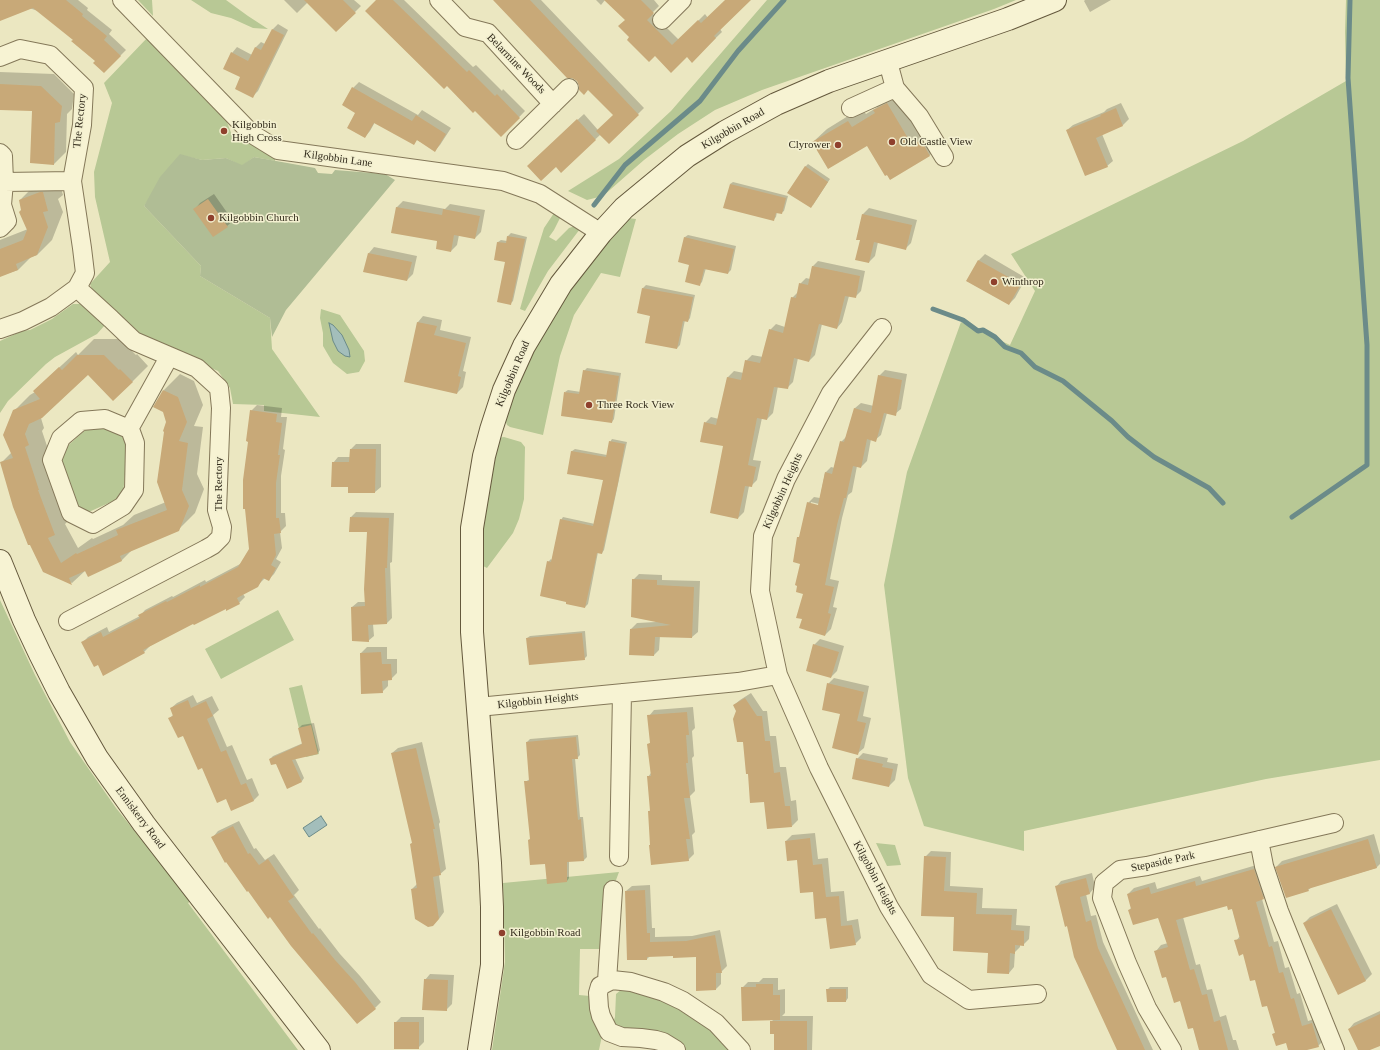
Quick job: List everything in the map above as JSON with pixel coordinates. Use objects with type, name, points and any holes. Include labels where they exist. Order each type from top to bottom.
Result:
[{"type":"street","name":"Kilgobbin Lane","points":[[122,0],[252,134],[278,150],[502,181],[540,194],[601,233]]},
{"type":"street","name":"Belarmine Woods","points":[[439,0],[465,27],[488,33],[553,104]]},
{"type":"street","points":[[662,20],[682,0]]},
{"type":"street","name":"Kilgobbin Road","points":[[479,1050],[492,965],[492,936],[490,863],[472,632],[472,528],[484,456],[504,390],[524,346],[561,284],[601,233],[624,208],[687,156],[725,132],[776,104],[829,81],[888,62],[1008,19],[1055,0]]},
{"type":"street","name":"The Rectory","points":[[0,57],[20,49],[50,55],[84,88],[82,125],[72,181],[85,274],[77,288],[134,341],[197,368],[219,388],[221,408],[217,510],[222,527],[221,536],[213,545],[206,549],[68,621]]},
{"type":"street","points":[[888,62],[895,88],[919,116],[944,157]]},
{"type":"street","name":"Belarmine Woods","points":[[516,140],[569,88]]},
{"type":"street","points":[[851,108],[895,88]]},
{"type":"street","points":[[0,153],[3,156],[4,182],[2,205],[7,221],[0,228]]},
{"type":"street","points":[[4,182],[72,181]]},
{"type":"street","points":[[0,329],[23,321],[51,307],[77,288]]},
{"type":"street","name":"Kilgobbin Heights","points":[[882,328],[831,393],[786,479],[763,536],[760,591],[778,675],[822,774],[885,900],[931,975],[970,1000],[1037,994]]},
{"type":"street","points":[[129,429],[169,357]]},
{"type":"street","points":[[105,419],[129,429],[135,443],[134,490],[122,506],[93,524],[71,513],[52,460],[61,438],[81,421],[105,419]]},
{"type":"street","name":"Enniskerry Road","points":[[0,561],[24,620],[40,654],[59,692],[97,758],[144,824],[319,1050]]},
{"type":"street","name":"Kilgobbin Heights","points":[[478,707],[738,682],[778,675]]},
{"type":"street","points":[[619,857],[622,693]]},
{"type":"street","name":"Stepaside Park","points":[[1172,1050],[1147,1008],[1127,963],[1102,898],[1104,883],[1120,870],[1147,866],[1334,823]]},
{"type":"street","points":[[1259,840],[1264,866],[1279,911],[1335,1050]]},
{"type":"street","points":[[607,982],[613,890]]},
{"type":"street","points":[[676,1050],[667,1044],[656,1040],[622,1037],[609,1032],[601,1016],[598,993],[600,986],[615,980],[631,982],[664,992],[683,1000],[716,1023],[741,1050]]},
{"type":"green space","points":[[138,0],[152,0],[153,16]]},
{"type":"green space","points":[[191,0],[226,0],[268,29],[253,28],[231,18],[211,13]]},
{"type":"green space","points":[[767,0],[1016,0],[762,90],[715,110],[678,134],[644,160],[603,196],[587,200],[568,191],[619,159],[671,111]]},
{"type":"green space","points":[[1346,0],[1380,0],[1380,760],[1266,779],[1024,831],[1024,851],[924,826],[908,778],[884,585],[907,472],[961,322],[1010,345],[1035,291],[1011,254],[1243,141],[1346,81]]},
{"type":"green space","points":[[148,37],[224,114],[233,138],[247,141],[275,156],[275,161],[254,157],[242,166],[226,158],[202,160],[180,155],[144,206],[201,266],[200,276],[270,318],[272,349],[320,417],[264,411],[264,405],[233,404],[230,388],[218,371],[167,350],[121,323],[94,295],[90,284],[110,262],[95,197],[94,172],[112,103],[104,83]]},
{"type":"green space","points":[[180,154],[202,160],[226,158],[242,165],[254,157],[315,168],[318,173],[332,174],[335,170],[385,174],[395,180],[286,310],[272,337],[270,318],[200,276],[201,266],[144,206],[160,177]]},
{"type":"green space","points":[[558,207],[563,212],[549,237],[556,241],[569,228],[575,226],[580,229],[548,271],[525,311],[520,309],[544,228]]},
{"type":"green space","points":[[628,218],[636,219],[620,277],[601,273],[574,315],[560,356],[543,435],[510,427],[507,425],[505,419],[509,400],[540,333],[587,262]]},
{"type":"green space","points":[[73,304],[80,304],[105,325],[97,334],[55,357],[46,364],[8,401],[0,413],[0,341],[22,331],[30,330],[52,319]]},
{"type":"green space","points":[[321,309],[340,315],[364,351],[365,361],[359,372],[347,374],[333,363],[323,346],[323,333],[320,318]]},
{"type":"green space","points":[[92,424],[124,435],[127,443],[127,454],[123,494],[120,498],[91,511],[82,512],[77,506],[60,458],[62,451]]},
{"type":"green space","points":[[504,437],[521,442],[525,447],[524,499],[519,519],[513,533],[487,568],[483,566],[482,540],[484,515],[498,438]]},
{"type":"green space","points":[[0,600],[35,675],[70,742],[116,808],[191,901],[188,903],[298,1050],[0,1050]]},
{"type":"green space","points":[[278,610],[294,640],[221,679],[205,649]]},
{"type":"green space","points":[[302,685],[319,754],[306,757],[289,688]]},
{"type":"green space","points":[[876,843],[895,845],[901,865],[887,866]]},
{"type":"green space","points":[[619,872],[609,899],[600,949],[580,949],[579,995],[590,996],[603,1031],[599,1050],[492,1050],[505,962],[503,883]]},
{"type":"green space","points":[[622,989],[648,993],[695,1015],[733,1050],[686,1050],[675,1042],[619,1029],[613,1023],[615,1017],[616,994]]},
{"type":"water","points":[[329,323],[333,325],[342,335],[349,350],[350,357],[345,356],[338,351],[333,341]]},
{"type":"water","points":[[321,816],[327,825],[309,837],[303,828]]},
{"type":"building","points":[[0,0],[66,0],[83,14],[82,16],[107,36],[104,40],[121,56],[104,73],[93,63],[95,61],[71,41],[73,40],[33,8],[0,21]]},
{"type":"building","points":[[304,0],[343,0],[356,13],[336,32]]},
{"type":"building","points":[[376,0],[393,0],[467,72],[469,70],[495,96],[497,94],[520,118],[501,137],[475,111],[473,113],[447,86],[444,89],[365,11]]},
{"type":"building","points":[[493,0],[530,0],[639,115],[609,144],[596,131],[613,115],[588,90],[584,95],[579,90],[577,81],[572,78],[567,78]]},
{"type":"building","points":[[604,0],[641,0],[654,13],[647,20],[672,45],[698,20],[701,23],[725,0],[751,0],[714,36],[716,38],[692,63],[687,57],[671,73],[655,56],[649,62],[627,40],[629,37],[618,26],[625,20]]},
{"type":"building","points":[[272,29],[284,35],[253,98],[235,89],[240,77],[223,69],[231,52],[248,61],[255,47],[261,50]]},
{"type":"building","points":[[0,84],[41,86],[62,106],[60,122],[55,123],[54,165],[30,163],[32,111],[0,110]]},
{"type":"building","points":[[352,87],[412,121],[416,115],[446,134],[435,152],[417,140],[414,145],[374,123],[365,138],[347,128],[355,113],[342,105]]},
{"type":"building","points":[[887,103],[912,145],[921,140],[930,156],[890,180],[887,175],[885,176],[867,146],[828,169],[812,142],[848,121],[852,127],[875,113],[873,110]]},
{"type":"building","points":[[1116,108],[1123,126],[1096,138],[1108,167],[1085,176],[1066,130],[1101,116],[1100,115]]},
{"type":"building","points":[[577,119],[596,140],[561,173],[556,167],[541,181],[527,166]]},
{"type":"building","points":[[805,166],[828,182],[811,208],[787,193]]},
{"type":"building","points":[[730,184],[786,198],[782,214],[776,213],[774,221],[723,208]]},
{"type":"building","points":[[43,192],[48,211],[43,212],[48,227],[37,255],[16,264],[18,270],[0,277],[0,249],[23,240],[27,230],[19,212],[21,210],[19,200]]},
{"type":"building","name":"Kilgobbin Church","points":[[208,199],[228,227],[213,237],[193,209]]},
{"type":"building","points":[[396,207],[442,215],[443,209],[480,216],[475,239],[454,235],[451,252],[436,249],[437,241],[391,233]]},
{"type":"building","points":[[862,214],[912,225],[906,250],[874,242],[869,263],[855,260],[860,240],[856,240]]},
{"type":"building","points":[[507,236],[525,239],[511,305],[497,302],[505,262],[494,260],[497,242],[506,243]]},
{"type":"building","points":[[684,237],[734,249],[728,274],[704,269],[700,286],[685,282],[689,265],[678,262]]},
{"type":"building","points":[[368,253],[412,262],[407,281],[363,272]]},
{"type":"building","name":"Winthrop","points":[[978,260],[1021,284],[1009,305],[966,281]]},
{"type":"building","points":[[812,266],[860,276],[856,298],[845,296],[837,329],[819,324],[809,362],[794,358],[788,389],[774,387],[767,420],[757,418],[748,465],[756,467],[752,487],[745,486],[738,519],[710,513],[723,446],[700,442],[704,422],[716,425],[727,377],[741,380],[745,360],[760,363],[769,329],[783,333],[791,297],[796,298],[799,283],[808,285]]},
{"type":"building","points":[[642,288],[693,297],[688,322],[683,321],[677,349],[645,343],[650,316],[637,313]]},
{"type":"building","points":[[417,322],[437,326],[434,335],[466,343],[458,376],[461,377],[457,394],[404,382]]},
{"type":"building","points":[[77,355],[104,355],[133,382],[113,401],[88,375],[42,418],[29,424],[25,434],[29,445],[25,447],[38,490],[55,535],[48,538],[61,563],[76,553],[77,554],[118,535],[116,530],[167,510],[157,482],[163,431],[166,422],[163,412],[153,407],[163,390],[178,397],[187,422],[179,441],[188,443],[182,490],[189,506],[179,531],[120,556],[122,561],[88,577],[85,571],[69,578],[72,585],[43,572],[30,545],[28,545],[13,507],[0,462],[13,458],[3,435],[13,410],[40,399],[33,391],[59,367],[62,370]]},
{"type":"building","name":"Three Rock View","points":[[583,370],[619,376],[612,423],[561,416],[564,392],[579,394]]},
{"type":"building","points":[[878,375],[902,380],[896,416],[884,413],[876,442],[867,439],[861,468],[853,466],[846,498],[844,498],[837,525],[825,585],[834,587],[828,613],[831,614],[825,636],[799,628],[802,619],[796,618],[803,594],[796,592],[797,586],[795,585],[800,564],[793,562],[797,537],[799,537],[807,502],[818,505],[825,472],[832,474],[840,441],[844,442],[854,408],[871,413]]},
{"type":"building","points":[[250,410],[277,414],[276,422],[282,423],[276,483],[276,518],[279,518],[281,533],[274,534],[276,555],[271,565],[276,568],[269,581],[263,578],[258,587],[237,598],[240,604],[226,611],[226,609],[194,625],[193,624],[143,650],[145,653],[103,676],[98,665],[94,667],[81,642],[101,632],[103,637],[140,618],[138,615],[200,585],[200,587],[238,567],[249,549],[245,509],[243,509],[243,480]]},
{"type":"building","points":[[609,441],[625,444],[602,554],[597,553],[585,608],[540,596],[547,561],[551,562],[560,519],[593,526],[603,480],[567,474],[571,451],[606,457]]},
{"type":"building","points":[[350,449],[376,449],[375,493],[348,493],[348,487],[331,487],[332,462],[349,462]]},
{"type":"building","points":[[350,517],[389,518],[387,568],[385,568],[387,624],[368,625],[369,642],[352,641],[351,607],[365,606],[364,589],[367,532],[349,532]]},
{"type":"building","points":[[632,579],[657,580],[657,585],[694,587],[692,638],[655,637],[654,656],[629,655],[630,629],[671,625],[631,617]]},
{"type":"building","points":[[582,633],[585,660],[529,665],[526,638]]},
{"type":"building","points":[[813,644],[839,652],[831,678],[806,671]]},
{"type":"building","points":[[381,652],[382,664],[391,664],[392,680],[382,681],[383,693],[361,694],[360,653]]},
{"type":"building","points":[[827,683],[864,692],[857,721],[866,723],[858,755],[832,748],[840,714],[822,710]]},
{"type":"building","points":[[745,698],[757,716],[762,716],[765,741],[770,741],[774,773],[780,772],[785,806],[790,806],[792,827],[767,829],[764,802],[750,803],[748,774],[746,774],[743,742],[737,742],[733,719],[736,711],[733,705]]},
{"type":"building","points":[[188,700],[191,708],[206,701],[213,716],[207,719],[221,752],[226,750],[241,785],[246,783],[254,801],[231,811],[226,799],[217,803],[202,768],[198,770],[183,736],[178,738],[168,718],[173,716],[170,708]]},
{"type":"building","points":[[687,712],[689,735],[686,735],[688,763],[686,763],[690,798],[684,798],[690,839],[686,839],[689,861],[651,865],[648,811],[650,811],[647,776],[651,776],[647,744],[650,743],[647,715]]},
{"type":"building","points":[[311,725],[318,754],[292,760],[302,782],[287,789],[276,764],[271,765],[269,759],[302,744],[298,728]]},
{"type":"building","points":[[576,737],[578,759],[572,759],[578,820],[581,819],[584,861],[567,862],[567,882],[547,884],[545,864],[530,865],[528,840],[530,839],[524,781],[529,781],[526,742]]},
{"type":"building","points":[[416,748],[435,829],[433,829],[441,875],[433,877],[439,919],[433,926],[428,927],[415,919],[411,889],[417,888],[410,844],[412,843],[391,753]]},
{"type":"building","points":[[856,758],[883,764],[882,767],[893,769],[889,787],[852,779]]},
{"type":"building","points":[[233,826],[248,854],[250,853],[259,865],[268,859],[294,897],[288,901],[312,934],[313,933],[355,982],[376,1009],[357,1024],[291,946],[270,917],[268,919],[226,862],[225,863],[211,837]]},
{"type":"building","points":[[810,838],[813,865],[822,864],[826,897],[839,896],[841,926],[852,925],[856,945],[830,949],[826,918],[815,919],[813,892],[800,893],[797,860],[787,861],[785,841]]},
{"type":"building","points":[[1368,839],[1377,868],[1308,889],[1309,891],[1286,898],[1275,867]]},
{"type":"building","points":[[924,856],[946,857],[944,891],[977,893],[976,914],[1012,915],[1011,930],[1024,931],[1024,946],[1015,945],[1015,954],[1010,953],[1009,974],[987,973],[988,953],[953,951],[954,917],[921,916]]},
{"type":"building","points":[[1254,869],[1264,899],[1256,902],[1269,947],[1272,946],[1279,973],[1283,972],[1291,999],[1294,998],[1302,1026],[1312,1023],[1319,1047],[1307,1050],[1288,1050],[1286,1043],[1276,1046],[1272,1034],[1275,1033],[1267,1006],[1262,1007],[1255,980],[1250,981],[1243,954],[1239,956],[1234,940],[1240,939],[1232,909],[1228,910],[1227,906],[1176,920],[1190,970],[1194,969],[1202,995],[1207,994],[1214,1022],[1220,1020],[1228,1050],[1199,1050],[1193,1028],[1188,1029],[1180,1001],[1174,1003],[1166,977],[1162,978],[1154,951],[1168,947],[1158,918],[1133,925],[1128,910],[1131,909],[1127,894],[1149,887],[1151,894],[1195,881],[1196,886]]},
{"type":"building","points":[[1086,878],[1090,894],[1080,897],[1086,922],[1091,920],[1098,948],[1145,1050],[1117,1050],[1074,957],[1067,926],[1065,927],[1055,886]]},
{"type":"building","points":[[645,890],[647,933],[650,933],[650,942],[686,941],[715,935],[722,973],[716,973],[716,990],[696,991],[696,957],[647,957],[647,960],[627,960],[625,891]]},
{"type":"building","points":[[1331,909],[1366,981],[1338,995],[1303,923]]},
{"type":"building","points":[[424,979],[448,980],[447,1011],[422,1010]]},
{"type":"building","points":[[756,984],[773,984],[773,995],[780,995],[780,1020],[742,1021],[741,987],[756,987]]},
{"type":"building","points":[[826,989],[846,989],[846,1002],[827,1002]]},
{"type":"building","points":[[1380,1014],[1380,1046],[1370,1050],[1358,1050],[1348,1029]]},
{"type":"building","points":[[770,1021],[807,1021],[807,1050],[774,1050],[774,1034],[770,1034]]},
{"type":"building","points":[[394,1022],[419,1022],[419,1049],[394,1049]]},
{"type":"waterway","points":[[594,205],[625,165],[700,101],[738,51],[784,0]]},
{"type":"waterway","points":[[1292,517],[1367,465],[1367,345],[1348,78],[1350,0]]},
{"type":"waterway","points":[[933,309],[963,320],[978,331],[983,330],[995,337],[1005,347],[1021,353],[1035,367],[1063,381],[1112,421],[1128,437],[1154,457],[1209,488],[1223,503]]},
{"type":"place","name":"Kilgobbin High Cross","points":[[224,131]]},
{"type":"place","name":"Old Castle View","points":[[892,142]]},
{"type":"place","name":"Clyrower","points":[[838,145]]},
{"type":"place","name":"Kilgobbin Church","points":[[211,218]]},
{"type":"place","name":"Winthrop","points":[[994,282]]},
{"type":"place","name":"Three Rock View","points":[[589,405]]},
{"type":"place","name":"Kilgobbin Road","points":[[502,933]]}]
